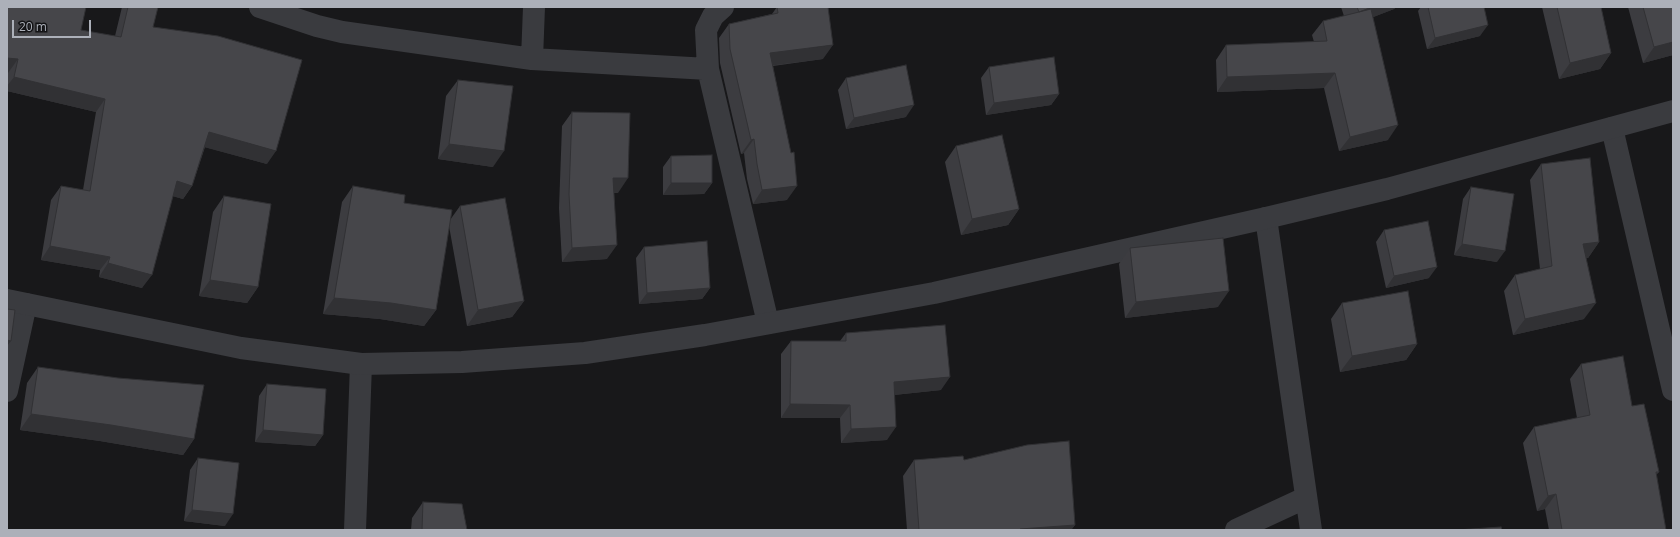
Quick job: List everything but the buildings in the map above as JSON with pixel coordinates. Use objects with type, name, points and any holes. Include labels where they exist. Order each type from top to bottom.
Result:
[{"type":"street","points":[[260,7],[317,26],[342,32],[532,59],[708,69]]},
{"type":"street","points":[[532,59],[534,7]]},
{"type":"street","points":[[723,7],[713,16],[706,30],[708,69],[768,323]]},
{"type":"street","points":[[7,391],[16,302],[241,348],[361,364],[462,362],[585,353],[705,335],[934,293],[1387,189],[1673,111]]},
{"type":"street","points":[[1612,128],[1673,390]]},
{"type":"street","points":[[1266,218],[1310,530]]},
{"type":"street","points":[[355,530],[361,364]]},
{"type":"street","points":[[1236,530],[1305,498]]}]
